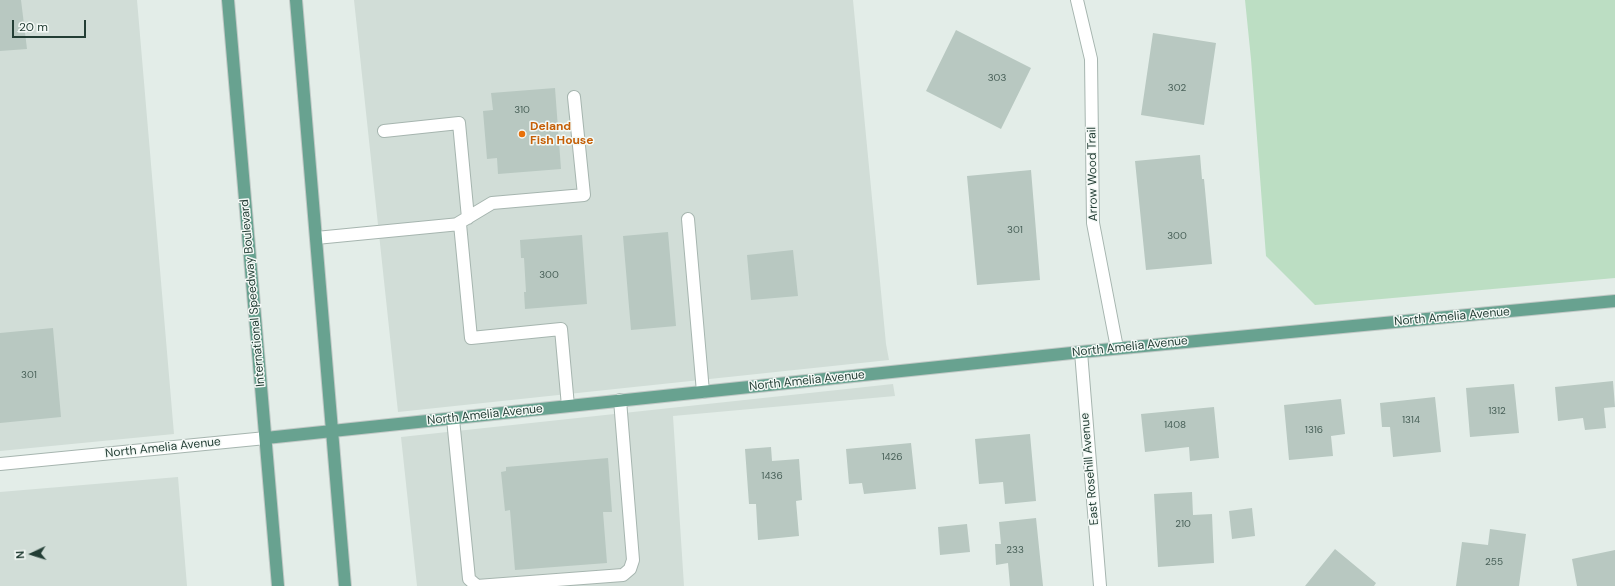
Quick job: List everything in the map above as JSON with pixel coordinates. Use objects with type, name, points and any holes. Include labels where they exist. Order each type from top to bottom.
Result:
[{"type":"main road","name":"International Speedway Boulevard","points":[[228,0],[278,586]]},
{"type":"main road","points":[[296,0],[346,586]]},
{"type":"main road","name":"North Amelia Avenue","points":[[266,438],[1118,348],[1615,301]]},
{"type":"street","name":"Arrow Wood Trail","points":[[1076,0],[1091,59],[1094,223],[1118,348]]},
{"type":"street","points":[[316,238],[457,224],[492,203],[584,195],[574,97]]},
{"type":"street","points":[[384,131],[459,123],[468,218]]},
{"type":"street","points":[[688,219],[703,392]]},
{"type":"street","points":[[457,224],[460,224],[471,338],[561,329],[568,406]]},
{"type":"street","name":"East Rosehill Avenue","points":[[1081,352],[1100,586]]},
{"type":"street","points":[[453,419],[474,584],[623,575],[630,569],[633,560],[620,400]]},
{"type":"street","name":"North Amelia Avenue","points":[[0,464],[266,438]]},
{"type":"shaded area","points":[[0,0],[137,0],[174,434],[0,451]]},
{"type":"shaded area","points":[[354,0],[853,0],[886,344],[889,360],[398,412]]},
{"type":"shaded area","points":[[893,384],[895,396],[673,416],[684,586],[417,586],[401,437]]},
{"type":"shaded area","points":[[178,477],[187,586],[0,586],[0,492]]},
{"type":"green space","points":[[1245,0],[1615,0],[1615,278],[1315,305],[1266,256]]},
{"type":"building","points":[[0,0],[21,0],[27,49],[0,51]]},
{"type":"building","points":[[956,30],[1031,68],[1001,129],[926,91]]},
{"type":"building","points":[[1153,33],[1216,43],[1204,125],[1141,115]]},
{"type":"building","name":"Deland Fish House","points":[[555,88],[561,169],[498,174],[497,158],[487,159],[483,111],[493,110],[491,93]]},
{"type":"building","points":[[1200,155],[1202,179],[1204,179],[1212,264],[1146,270],[1135,161]]},
{"type":"building","points":[[1031,170],[1040,280],[977,285],[967,176]]},
{"type":"building","points":[[668,232],[676,326],[631,330],[623,236]]},
{"type":"building","points":[[582,235],[587,304],[525,309],[524,292],[526,292],[524,258],[521,258],[520,240]]},
{"type":"building","points":[[793,250],[798,296],[751,300],[747,255]]},
{"type":"building","points":[[53,328],[61,417],[0,423],[0,333]]},
{"type":"building","points":[[1613,381],[1615,407],[1604,408],[1606,428],[1585,430],[1583,418],[1558,421],[1555,387]]},
{"type":"building","points":[[1514,384],[1519,433],[1470,437],[1466,388]]},
{"type":"building","points":[[1435,397],[1441,452],[1393,457],[1390,427],[1382,427],[1380,403]]},
{"type":"building","points":[[1341,399],[1345,434],[1331,436],[1333,456],[1289,460],[1284,405]]},
{"type":"building","points":[[1214,407],[1219,458],[1190,461],[1189,447],[1145,452],[1141,414]]},
{"type":"building","points":[[1030,434],[1036,501],[1005,504],[1003,482],[979,484],[975,439]]},
{"type":"building","points":[[911,443],[916,489],[864,494],[862,483],[849,484],[846,449]]},
{"type":"building","points":[[771,447],[772,461],[799,459],[802,500],[796,501],[799,536],[758,540],[756,504],[749,504],[745,449]]},
{"type":"building","points":[[608,458],[612,512],[603,512],[607,563],[515,570],[510,510],[505,511],[501,472],[506,471],[506,467]]},
{"type":"building","points":[[1192,492],[1193,515],[1212,514],[1214,563],[1158,567],[1154,494]]},
{"type":"building","points":[[1252,508],[1255,536],[1232,539],[1229,511]]},
{"type":"building","points":[[1036,518],[1043,586],[1010,586],[1008,563],[996,565],[995,544],[1001,544],[999,522]]},
{"type":"building","points":[[967,524],[970,552],[940,555],[938,527]]},
{"type":"building","points":[[1490,529],[1526,534],[1519,586],[1456,586],[1462,542],[1488,545]]},
{"type":"building","points":[[1335,549],[1376,583],[1374,586],[1305,586]]},
{"type":"building","points":[[1615,550],[1615,586],[1577,586],[1572,559]]},
{"type":"place","name":"Deland Fish House","points":[[522,134]]}]
